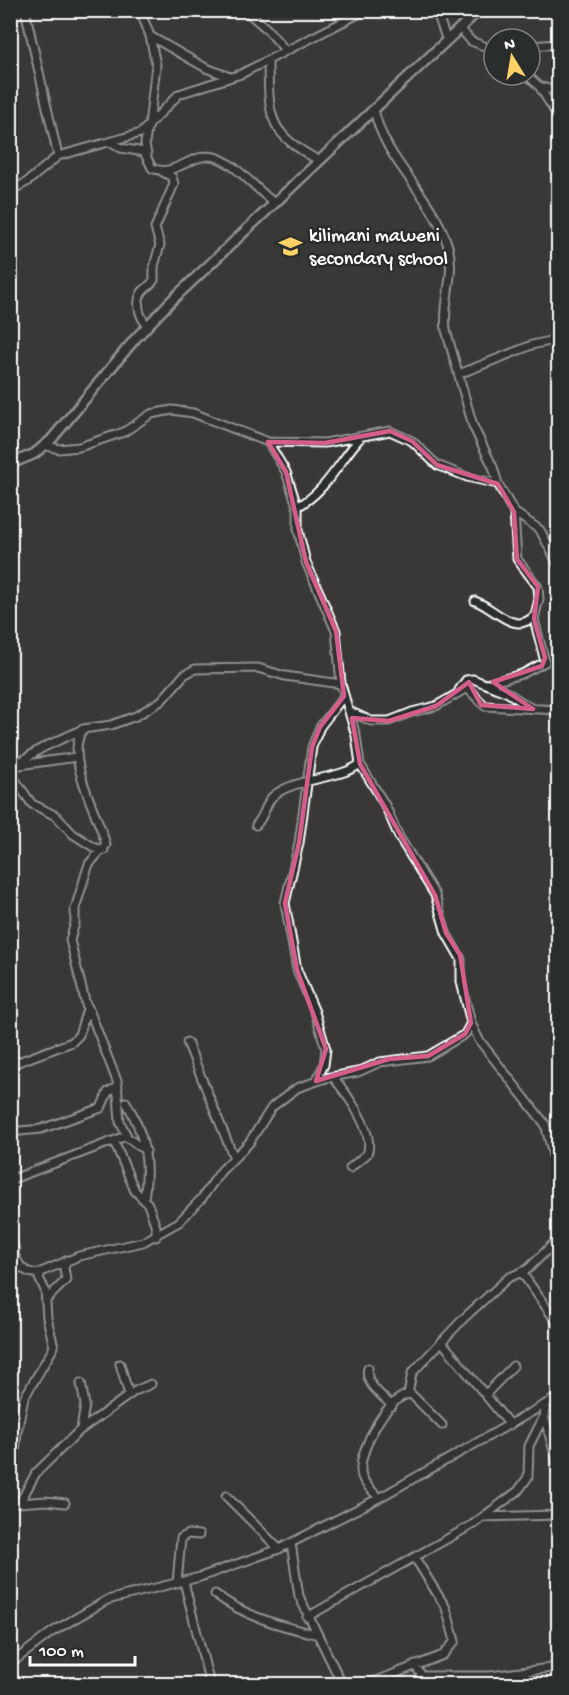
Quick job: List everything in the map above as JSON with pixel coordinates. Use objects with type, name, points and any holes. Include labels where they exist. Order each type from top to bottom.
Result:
[{"type":"street","points":[[25,10],[58,156]]},
{"type":"street","points":[[140,10],[150,36],[156,65],[145,144],[152,168],[172,177],[174,184],[155,228],[160,245],[154,266],[154,280],[140,299],[141,316],[147,325]]},
{"type":"street","points":[[245,10],[267,29],[286,51]]},
{"type":"street","points":[[10,191],[27,183],[58,156],[113,143],[148,128],[163,108],[179,94],[268,62],[366,10]]},
{"type":"street","points":[[436,10],[447,41]]},
{"type":"street","points":[[10,464],[34,454],[60,432],[147,325],[273,202],[479,10]]},
{"type":"street","points":[[460,28],[471,41],[482,44]]},
{"type":"street","points":[[150,36],[206,68],[231,77]]},
{"type":"street","points":[[542,45],[558,44]]},
{"type":"street","points":[[268,62],[270,109],[276,127],[286,140],[318,160]]},
{"type":"street","points":[[540,87],[558,117]]},
{"type":"street","points":[[542,87],[558,92]]},
{"type":"street","points":[[374,109],[379,129],[389,149],[435,215],[447,242],[452,273],[445,319],[459,374],[473,426],[493,467],[498,484],[514,513],[517,559],[538,587],[539,599],[534,616],[535,629],[545,662],[522,674],[486,684]]},
{"type":"street","points":[[113,143],[121,148],[139,150],[148,158]]},
{"type":"street","points":[[158,170],[177,168],[195,158],[216,158],[273,202]]},
{"type":"street","points":[[459,374],[532,345],[558,339]]},
{"type":"street","points":[[44,445],[59,448],[79,447],[124,432],[151,414],[172,410],[193,413],[268,442],[325,443],[382,430],[400,434],[412,441],[437,465],[456,473],[498,484]]},
{"type":"street","points":[[297,507],[330,479],[344,457],[363,435]]},
{"type":"street","points":[[268,442],[286,472],[297,507],[298,530],[306,562],[336,631],[341,684],[360,764],[385,805],[399,837],[435,895],[446,933],[461,959],[461,979],[471,1023],[479,1040],[545,1124],[558,1175]]},
{"type":"street","points":[[514,513],[540,530],[558,564]]},
{"type":"street","points":[[475,601],[499,617],[517,622],[526,622],[534,616]]},
{"type":"street","points":[[12,768],[42,748],[83,729],[111,725],[136,716],[161,701],[184,675],[195,669],[258,668],[285,676],[341,684]]},
{"type":"street","points":[[457,693],[463,682],[469,678],[508,693],[533,710]]},
{"type":"street","points":[[349,711],[371,721],[389,721],[436,706],[467,688],[485,706],[558,710]]},
{"type":"street","points":[[316,1081],[324,1065],[326,1049],[315,1012],[297,970],[285,903],[299,843],[314,739],[331,710],[344,696]]},
{"type":"street","points":[[83,729],[79,736],[76,756],[105,840],[104,850],[89,864],[70,937],[77,963],[78,979],[118,1086],[121,1106],[119,1117],[126,1136],[146,1151]]},
{"type":"street","points":[[12,768],[76,756]]},
{"type":"street","points":[[256,825],[263,818],[271,798],[306,782],[354,769],[360,764]]},
{"type":"street","points":[[12,768],[32,804],[56,816],[73,834],[95,848],[104,850]]},
{"type":"street","points":[[10,1065],[76,1039],[86,1016],[87,1005]]},
{"type":"street","points":[[10,1246],[19,1267],[25,1272],[40,1274],[67,1260],[156,1237],[190,1212],[204,1196],[217,1175],[249,1143],[276,1103],[297,1088],[316,1081],[358,1072],[389,1059],[428,1056],[465,1034],[471,1023]]},
{"type":"street","points":[[187,1042],[234,1158]]},
{"type":"street","points":[[333,1077],[346,1094],[369,1136],[368,1154],[350,1168]]},
{"type":"street","points":[[10,1132],[41,1129],[100,1108],[108,1092],[118,1086]]},
{"type":"street","points":[[126,1102],[146,1151],[148,1174],[144,1199]]},
{"type":"street","points":[[10,1180],[126,1136]]},
{"type":"street","points":[[114,1140],[135,1191],[151,1210],[156,1237]]},
{"type":"street","points":[[10,1232],[19,1267]]},
{"type":"street","points":[[379,1498],[366,1484],[360,1471],[373,1429],[392,1406],[408,1394],[412,1373],[489,1293],[508,1278],[522,1274],[558,1239]]},
{"type":"street","points":[[47,1299],[66,1280],[64,1268],[67,1260]]},
{"type":"street","points":[[14,1505],[13,1443],[24,1398],[54,1347],[47,1318],[47,1299],[40,1274]]},
{"type":"street","points":[[522,1274],[558,1324]]},
{"type":"street","points":[[442,1342],[510,1425]]},
{"type":"street","points":[[120,1364],[129,1395]]},
{"type":"street","points":[[486,1394],[513,1366]]},
{"type":"street","points":[[368,1368],[369,1382],[392,1406]]},
{"type":"street","points":[[81,1383],[85,1405],[81,1429]]},
{"type":"street","points":[[14,1505],[36,1473],[81,1429],[129,1395],[152,1384]]},
{"type":"street","points":[[408,1394],[416,1398],[442,1425]]},
{"type":"street","points":[[10,1664],[52,1632],[107,1600],[242,1564],[279,1549],[379,1498],[558,1397]]},
{"type":"street","points":[[307,1617],[483,1517],[526,1483],[529,1446],[544,1416],[546,1404]]},
{"type":"street","points":[[544,1416],[558,1465]]},
{"type":"street","points":[[226,1496],[279,1549]]},
{"type":"street","points":[[14,1505],[46,1501],[65,1503]]},
{"type":"street","points":[[483,1517],[558,1515]]},
{"type":"street","points":[[199,1535],[188,1534],[181,1539],[180,1582],[210,1684]]},
{"type":"street","points":[[291,1543],[297,1587],[307,1617],[342,1684]]},
{"type":"street","points":[[368,1684],[443,1655],[456,1641],[446,1608],[415,1557]]},
{"type":"street","points":[[215,1594],[267,1622],[315,1634]]},
{"type":"street","points":[[415,1665],[427,1684]]},
{"type":"street","points":[[424,1676],[517,1673],[558,1667]]},
{"type":"street","points":[[517,1673],[521,1684]]},
{"type":"highlighted area","points":[[390,431],[412,441],[437,465],[498,484],[514,512],[517,559],[538,587],[534,619],[545,658],[542,666],[493,682],[533,709],[481,705],[469,682],[436,706],[389,721],[352,718],[360,764],[435,895],[446,933],[460,955],[471,1023],[465,1034],[428,1056],[389,1059],[316,1081],[326,1049],[297,970],[285,903],[299,843],[312,747],[320,727],[344,696],[336,631],[306,562],[286,472],[268,442],[325,443]]},
{"type":"place","name":"kilimani maweni secondary school","points":[[291,246]]}]
